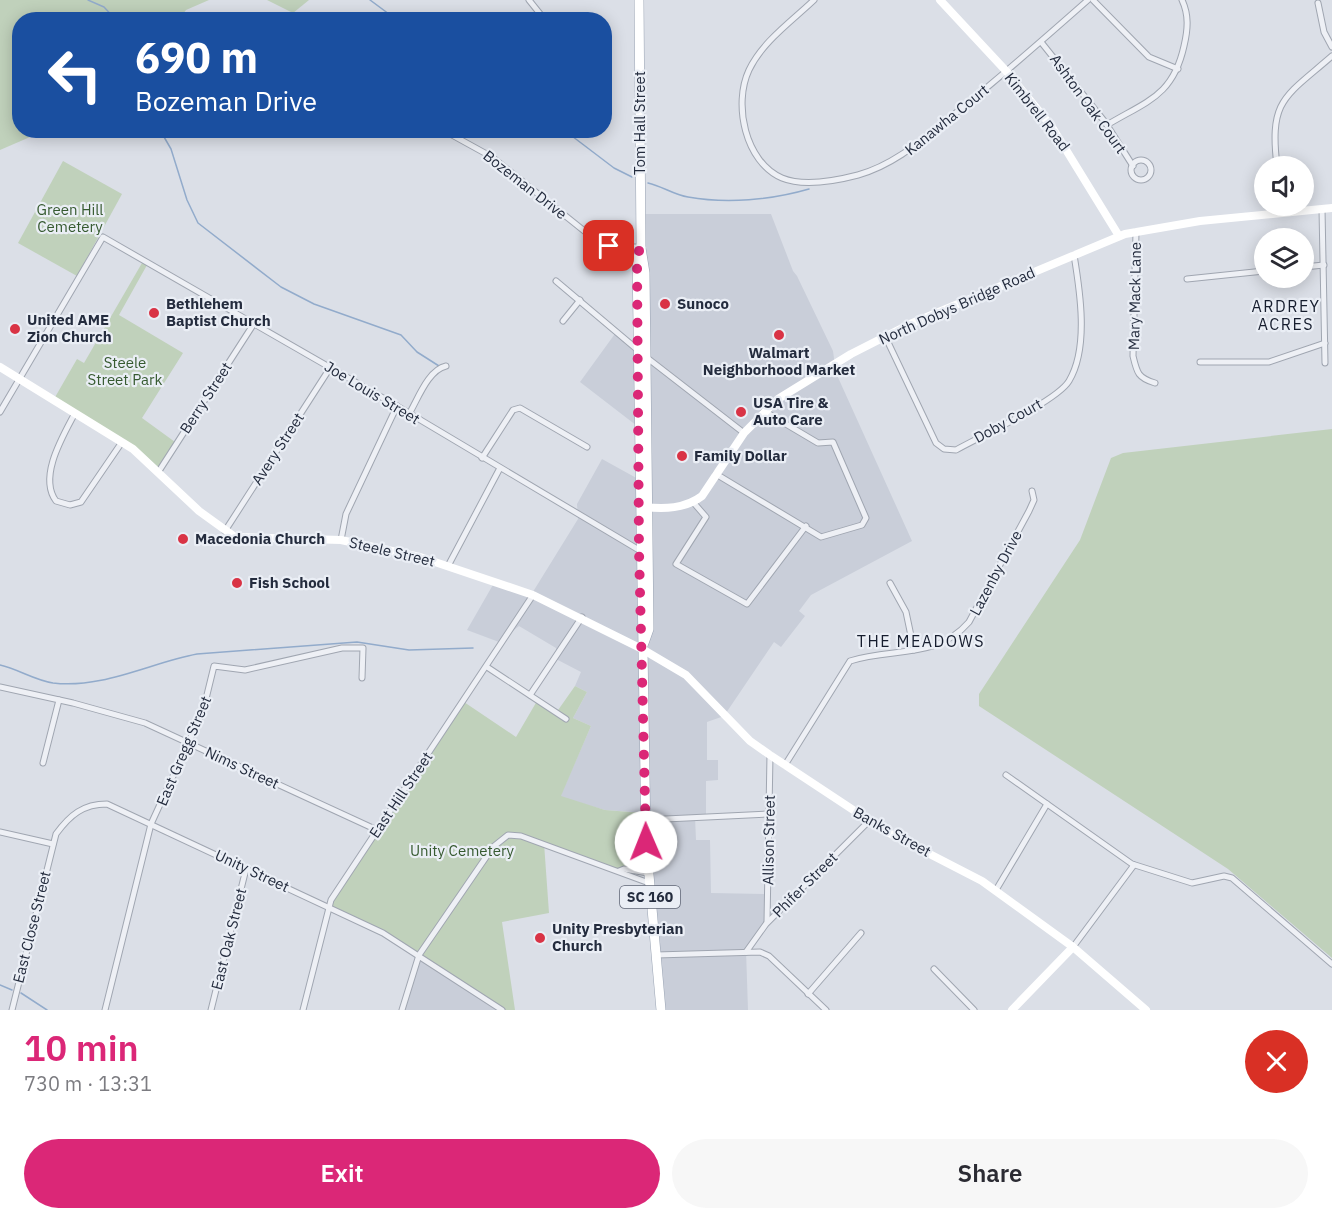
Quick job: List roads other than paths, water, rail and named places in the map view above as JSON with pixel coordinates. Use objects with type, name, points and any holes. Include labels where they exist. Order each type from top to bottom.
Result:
[{"type":"main road","name":"Tom Hall Street","points":[[639,0],[640,246],[637,261],[649,629],[642,649]]},
{"type":"main road","name":"Tom Hall Street","points":[[644,507],[639,550],[645,820],[661,1010]]},
{"type":"street","name":"Kanawha Court","points":[[814,0],[768,44],[749,70],[743,94],[744,124],[749,144],[764,164],[781,177],[804,183],[828,181],[859,174],[902,156],[1007,72],[1088,0]]},
{"type":"street","name":"Kimbrell Road","points":[[940,0],[1007,72],[1068,150],[1119,236]]},
{"type":"street","points":[[1093,0],[1149,57],[1178,69]]},
{"type":"street","points":[[1107,125],[1164,91],[1178,69],[1188,23],[1182,0]]},
{"type":"street","points":[[1318,3],[1324,32],[1332,47]]},
{"type":"street","name":"Ashton Oak Court","points":[[1041,42],[1107,125],[1133,166]]},
{"type":"street","points":[[1277,156],[1275,124],[1283,99],[1332,56]]},
{"type":"street","name":"Bozeman Drive","points":[[458,138],[492,157],[598,242],[621,247],[640,246]]},
{"type":"street","name":"North Dobys Bridge Road","points":[[1314,209],[1332,208]]},
{"type":"street","points":[[1322,209],[1325,363]]},
{"type":"street","name":"North Dobys Bridge Road","points":[[693,502],[702,496],[744,432],[764,411],[812,377],[885,336],[1119,236],[1254,214]]},
{"type":"street","name":"Mary Mack Lane","points":[[1136,232],[1133,356],[1137,374],[1141,379],[1155,383]]},
{"type":"street","name":"Joe Louis Street","points":[[20,381],[104,237],[397,406],[639,550]]},
{"type":"street","name":"Doby Court","points":[[885,336],[936,443],[944,449],[956,450],[1053,396],[1068,382],[1076,361],[1081,314],[1074,255]]},
{"type":"street","points":[[1314,266],[1324,266]]},
{"type":"street","points":[[1187,279],[1254,272]]},
{"type":"street","points":[[556,281],[641,353],[744,432]]},
{"type":"street","points":[[563,321],[579,300]]},
{"type":"street","name":"Berry Street","points":[[159,471],[253,325]]},
{"type":"street","points":[[1200,362],[1269,362],[1325,343]]},
{"type":"street","points":[[409,414],[430,377],[439,367],[446,366]]},
{"type":"street","name":"Steele Street","points":[[0,367],[122,442],[159,471],[199,511],[235,537],[341,540],[448,566],[533,595],[582,617],[642,649]]},
{"type":"street","name":"Avery Street","points":[[225,531],[330,368]]},
{"type":"street","points":[[0,412],[20,381]]},
{"type":"street","points":[[341,540],[346,514],[397,406]]},
{"type":"street","points":[[482,458],[513,410],[520,408],[587,447]]},
{"type":"street","points":[[716,474],[821,537],[862,525],[866,518],[833,442],[818,443],[764,411]]},
{"type":"street","points":[[75,413],[60,442],[50,474],[51,494],[56,501],[70,505],[81,502],[122,442]]},
{"type":"street","points":[[448,566],[500,468]]},
{"type":"street","name":"Lazenby Drive","points":[[785,765],[850,661],[863,657],[934,647],[950,640],[969,622],[1029,511],[1034,500],[1032,491]]},
{"type":"street","points":[[644,507],[683,506],[693,502],[706,517],[676,564],[747,604],[806,526]]},
{"type":"street","points":[[890,583],[906,612],[914,650]]},
{"type":"street","name":"East Hill Street","points":[[303,1010],[329,906],[533,595]]},
{"type":"street","points":[[530,695],[582,617]]},
{"type":"street","name":"East Gregg Street","points":[[105,1010],[151,824],[203,711],[214,666],[244,670],[342,648],[363,648],[362,678]]},
{"type":"street","name":"Banks Street","points":[[642,649],[686,675],[750,741],[869,821],[996,890],[1073,947],[1146,1010]]},
{"type":"street","points":[[487,667],[566,719]]},
{"type":"street","name":"Nims Street","points":[[0,687],[145,723],[377,830]]},
{"type":"street","points":[[44,763],[59,700]]},
{"type":"street","name":"Allison Street","points":[[766,924],[770,755]]},
{"type":"street","points":[[1006,775],[1134,865],[1192,883],[1224,876],[1232,878],[1332,964]]},
{"type":"street","name":"Unity Street","points":[[53,844],[56,834],[68,818],[95,804],[107,804],[329,906],[419,955],[502,1010]]},
{"type":"street","points":[[996,890],[1047,804]]},
{"type":"street","points":[[645,820],[769,814]]},
{"type":"street","name":"Phifer Street","points":[[746,952],[766,924],[869,821]]},
{"type":"street","points":[[0,832],[53,844]]},
{"type":"street","points":[[402,1010],[419,955],[493,847],[508,835],[529,838],[619,871],[649,878]]},
{"type":"street","name":"East Close Street","points":[[12,1010],[53,844]]},
{"type":"street","points":[[1012,1010],[1073,947],[1134,865]]},
{"type":"street","name":"East Oak Street","points":[[211,1010],[246,869]]},
{"type":"street","points":[[619,871],[624,869],[649,878]]},
{"type":"street","points":[[808,994],[861,933]]},
{"type":"street","points":[[656,956],[760,952],[769,957],[826,1010]]},
{"type":"street","points":[[934,969],[974,1010]]},
{"type":"waterway","points":[[88,0],[104,7],[109,12]]},
{"type":"waterway","points":[[370,0],[386,12]]},
{"type":"waterway","points":[[165,138],[171,149],[187,200],[198,223],[281,287],[314,304],[401,335],[417,352],[439,366]]},
{"type":"waterway","points":[[575,138],[614,168],[632,177]]},
{"type":"waterway","points":[[648,183],[683,196],[718,200],[764,198],[809,189]]},
{"type":"waterway","points":[[0,665],[46,682],[71,684],[108,679],[197,654],[357,642],[409,650],[473,648]]},
{"type":"waterway","points":[[0,985],[12,990]]},
{"type":"waterway","points":[[21,993],[47,1010]]},
{"type":"place","name":"Sunoco","points":[[665,304]]},
{"type":"place","name":"Bethlehem Baptist Church","points":[[154,313]]},
{"type":"place","name":"United AME Zion Church","points":[[15,329]]},
{"type":"place","name":"Walmart Neighborhood Market","points":[[779,335]]},
{"type":"place","name":"USA Tire & Auto Care","points":[[741,412]]},
{"type":"place","name":"Family Dollar","points":[[682,456]]},
{"type":"place","name":"Macedonia Church","points":[[183,539]]},
{"type":"place","name":"Fish School","points":[[237,583]]},
{"type":"place","name":"Unity Presbyterian Church","points":[[540,938]]},
{"type":"district","name":"ARDREY ACRES","points":[[1286,315]]},
{"type":"district","name":"THE MEADOWS","points":[[921,641]]},
{"type":"park label","name":"Green Hill Cemetery","points":[[70,218]]},
{"type":"park label","name":"Steele Street Park","points":[[125,372]]},
{"type":"park label","name":"Unity Cemetery","points":[[462,851]]}]
